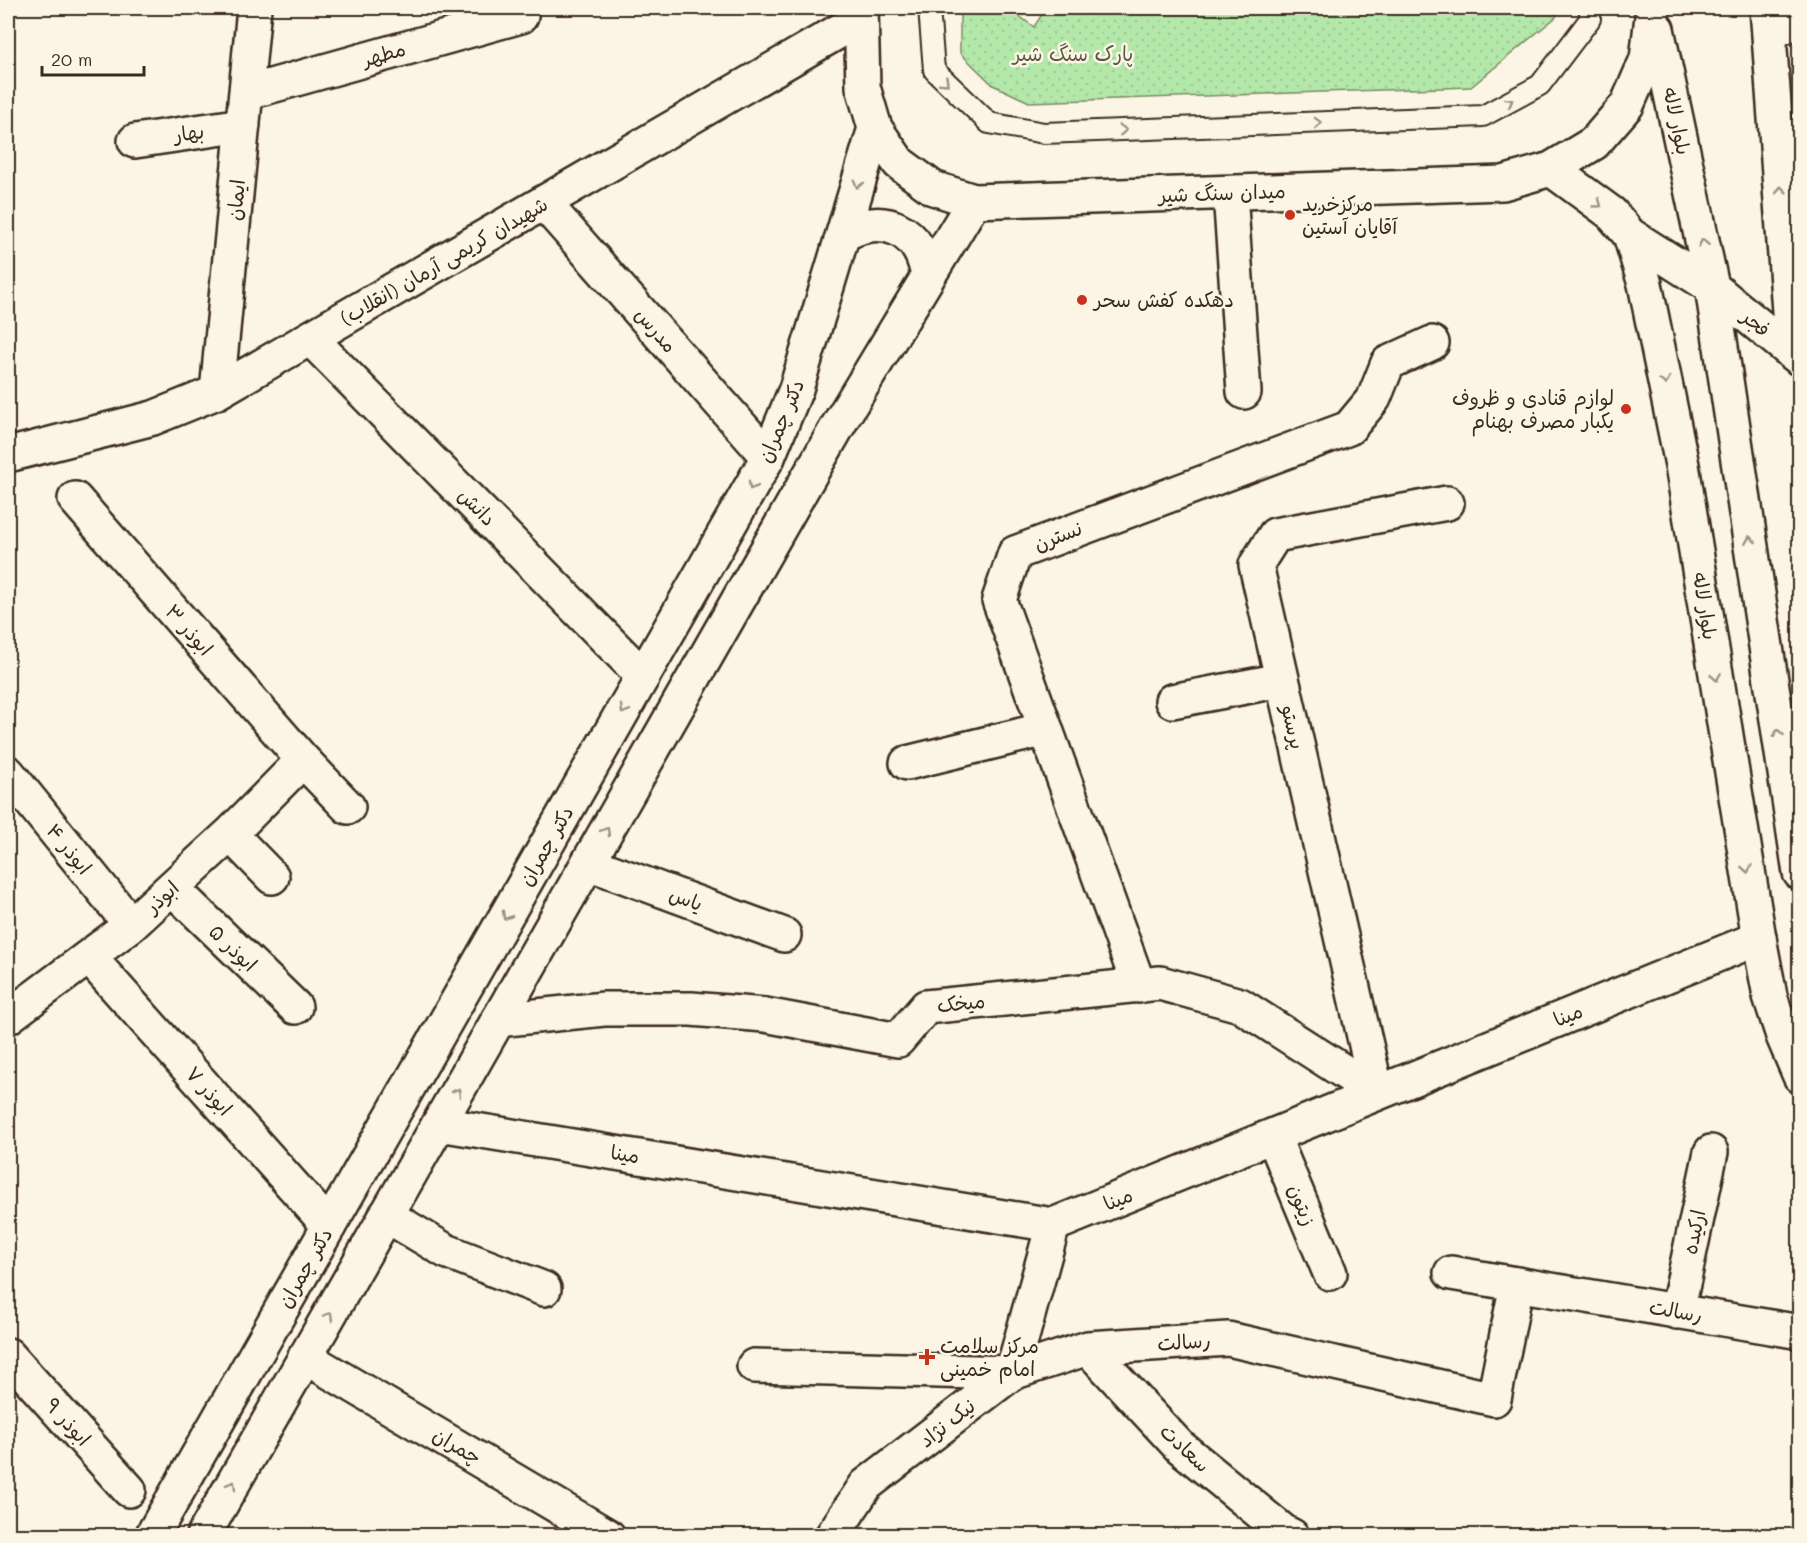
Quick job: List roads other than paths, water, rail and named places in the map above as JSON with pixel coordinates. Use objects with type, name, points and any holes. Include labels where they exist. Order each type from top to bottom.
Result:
[{"type":"street","name":"ایمان","points":[[217,392],[254,8]]},
{"type":"street","name":"میدان سنگ شیر","points":[[860,13],[863,87],[875,128],[899,163],[933,188],[974,201],[1503,183],[1551,169],[1594,143],[1627,105],[1647,59],[1653,8]]},
{"type":"street","name":"بلوار لاله","points":[[1653,8],[1712,287],[1800,873]]},
{"type":"street","name":"شهیدان کریمی آرمان (انقلاب)","points":[[8,455],[153,418],[217,392],[544,203],[860,13]]},
{"type":"street","name":"مطهر","points":[[246,93],[521,16]]},
{"type":"street","points":[[1796,356],[1768,20],[1800,20]]},
{"type":"street","name":"بهار","points":[[135,141],[243,125]]},
{"type":"street","name":"دکتر چمران","points":[[152,1536],[768,457],[796,389],[875,128]]},
{"type":"street","name":"بلوار لاله","points":[[1551,169],[1611,213],[1630,235],[1645,284],[1682,465],[1770,996],[1783,1036],[1800,1076]]},
{"type":"street","points":[[1230,193],[1244,392]]},
{"type":"street","points":[[203,1536],[843,417],[974,201]]},
{"type":"street","name":"مدرس","points":[[544,203],[768,457]]},
{"type":"street","points":[[843,235],[871,224],[886,225],[900,230],[911,238],[920,250],[926,262],[928,277]]},
{"type":"street","name":"فجر","points":[[1630,235],[1712,287],[1796,356]]},
{"type":"street","name":"دانش","points":[[310,338],[643,676]]},
{"type":"street","name":"نسترن","points":[[1139,986],[999,600],[1015,553],[1349,428],[1374,398],[1389,363],[1432,343]]},
{"type":"street","name":"ابوذر ۳","points":[[75,499],[303,760],[348,807]]},
{"type":"street","name":"پرستو","points":[[1377,1093],[1256,565],[1275,535],[1447,503]]},
{"type":"street","points":[[1172,701],[1282,680]]},
{"type":"street","points":[[908,763],[1046,729]]},
{"type":"street","name":"ابوذر","points":[[8,1017],[131,925],[230,834],[303,760]]},
{"type":"street","name":"ابوذر ۴","points":[[8,773],[131,925]]},
{"type":"street","points":[[230,834],[272,877]]},
{"type":"street","name":"یاس","points":[[588,863],[784,935]]},
{"type":"street","name":"ابوذر ۵","points":[[172,888],[295,1007]]},
{"type":"street","name":"مینا","points":[[439,1124],[1053,1226],[1759,938]]},
{"type":"street","name":"ابوذر ۷","points":[[89,957],[329,1226]]},
{"type":"street","name":"میخک","points":[[498,1020],[604,1009],[691,1009],[765,1015],[898,1040],[926,1007],[1160,983],[1240,1005],[1377,1093]]},
{"type":"street","name":"زیتون","points":[[1273,1136],[1330,1273]]},
{"type":"street","name":"ارکیده","points":[[1677,1312],[1711,1152]]},
{"type":"street","points":[[386,1215],[446,1251],[544,1289]]},
{"type":"street","points":[[1012,1373],[1053,1226]]},
{"type":"street","name":"رسالت","points":[[1451,1273],[1800,1332]]},
{"type":"street","name":"رسالت","points":[[754,1366],[1012,1373],[1088,1348],[1228,1339],[1494,1399],[1517,1284]]},
{"type":"street","name":"سعادت","points":[[1088,1348],[1179,1446],[1287,1534]]},
{"type":"street","name":"ابوذر ۹","points":[[8,1355],[129,1490]]},
{"type":"street","name":"چمران","points":[[305,1358],[608,1536]]},
{"type":"street","name":"نیک نژاد","points":[[832,1536],[866,1485],[1012,1373]]},
{"type":"lane","points":[[929,8],[934,70],[989,123],[1044,133],[1483,116],[1540,85],[1590,19],[1590,8]]},
{"type":"place","name":"مرکزخرید آقایان آستین","points":[[1290,215]]},
{"type":"place","name":"دهکده کفش سحر","points":[[1082,300]]},
{"type":"place","name":"لوازم قنادی و ظروف یکبار مصرف بهنام","points":[[1626,409]]},
{"type":"place","name":"مرکز سلامت امام خمینی","points":[[927,1357]]},
{"type":"park label","name":"پارک سنگ شیر","points":[[1073,54]]}]
